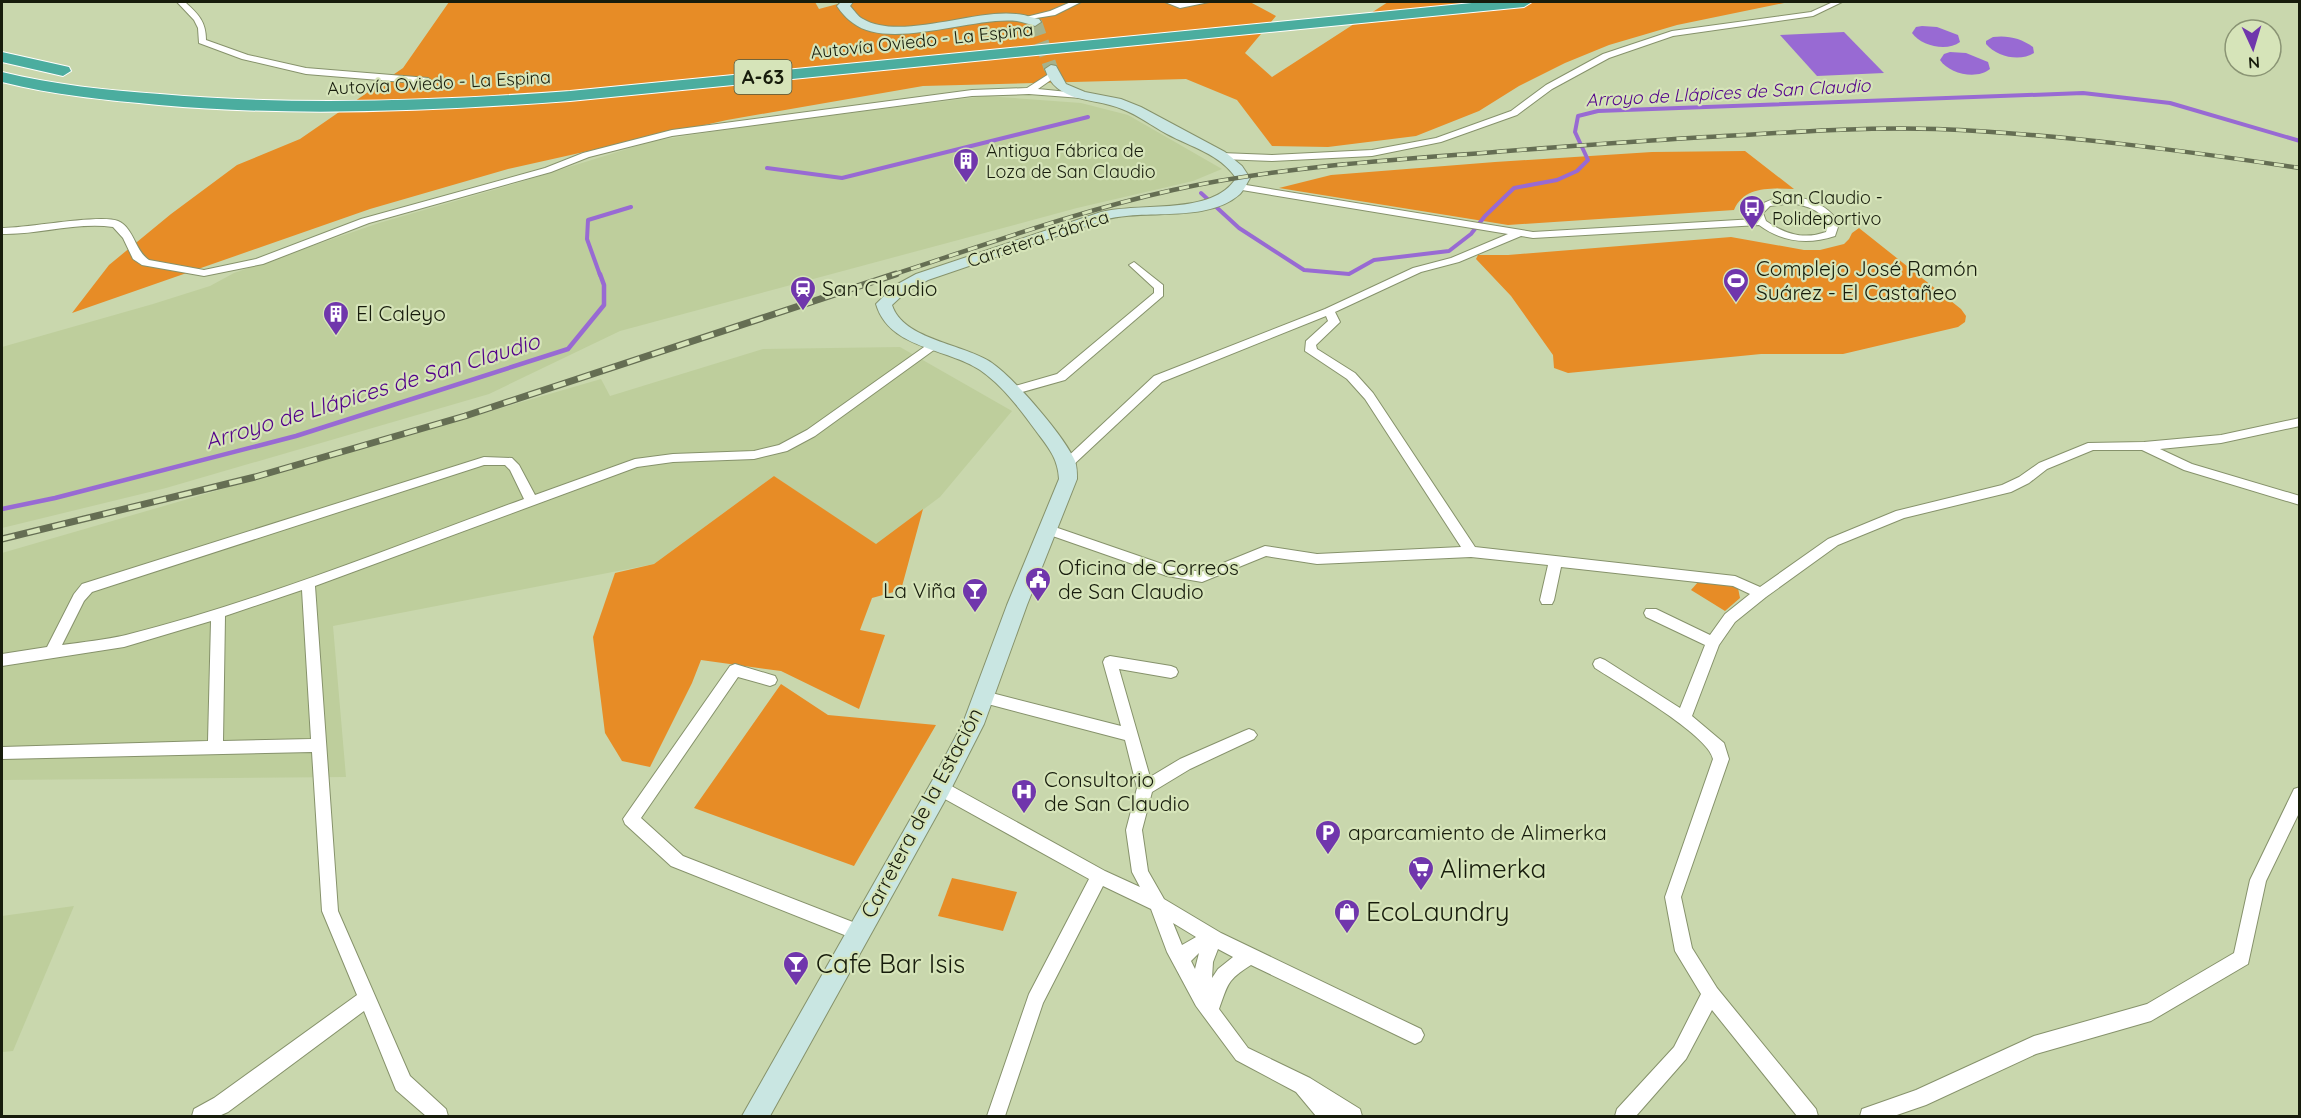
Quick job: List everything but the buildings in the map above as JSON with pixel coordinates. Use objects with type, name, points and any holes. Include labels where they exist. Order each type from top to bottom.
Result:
[{"type":"highway","name":"Autovía Oviedo - La Espina","points":[[124,80],[200,88],[295,92],[470,89],[568,82],[1390,2]]},
{"type":"highway","name":"Autovía Oviedo - La Espina","points":[[2,77],[92,93],[182,102],[284,108],[391,108],[452,105],[570,96],[1524,2]]},
{"type":"highway","points":[[2,57],[36,66],[80,73]]},
{"type":"street","points":[[181,2],[198,19],[202,28],[202,41],[245,57],[306,71],[428,81]]},
{"type":"street","points":[[847,2],[843,6],[847,14],[855,21],[870,24],[905,24],[961,11],[988,8],[1010,10],[1032,20],[1077,2]]},
{"type":"street","points":[[1169,2],[1180,6],[1205,2]]},
{"type":"street","points":[[1221,156],[1272,158],[1372,153],[1438,140],[1514,113],[1549,87],[1606,56],[1672,34],[1813,14],[1838,2]]},
{"type":"street","points":[[1029,91],[1051,72],[1066,89],[1078,96]]},
{"type":"street","points":[[2,231],[24,231],[100,222],[116,224],[128,237],[137,257],[146,263],[204,273],[259,262],[365,221],[548,170],[586,155],[672,133],[972,93],[1029,91],[1078,96],[1126,105],[1221,156],[1239,171],[1243,178],[1240,187],[1533,235],[1761,222],[1777,233],[1799,239],[1823,237],[1831,234],[1834,229],[1834,223],[1828,214],[1813,205],[1795,201],[1773,201],[1765,204],[1758,212],[1761,222]]},
{"type":"street","name":"Carretera Fábrica","points":[[934,344],[894,324],[885,315],[884,304],[900,289],[922,278],[1119,212],[1159,210],[1207,203],[1228,197],[1240,187]]},
{"type":"street","points":[[2,660],[123,641],[218,613],[308,583],[635,463],[673,458],[754,455],[783,448],[811,433],[934,344],[986,365],[1012,391],[1063,455],[1067,464],[1158,379],[1329,311],[1417,270],[1455,260],[1520,233]]},
{"type":"street","points":[[1012,391],[1061,377],[1159,294],[1159,286],[1134,265]]},
{"type":"street","points":[[1329,311],[1334,322],[1310,344],[1311,351],[1351,376],[1370,396],[1471,552]]},
{"type":"street","points":[[1684,718],[1713,643],[1730,618],[1833,542],[1901,514],[2006,489],[2024,480],[2043,465],[2092,446],[2144,446],[2221,439],[2300,422]]},
{"type":"street","points":[[2144,446],[2188,467],[2300,501]]},
{"type":"street","points":[[51,653],[79,598],[87,588],[484,461],[508,461],[515,468],[531,501]]},
{"type":"street","name":"Carretera de la Estación","points":[[755,1116],[940,788],[973,724],[1017,605],[1068,479],[1067,464]]},
{"type":"street","points":[[1049,530],[1167,571],[1202,578],[1265,551],[1317,559],[1471,552],[1735,581],[1761,593]]},
{"type":"street","points":[[1547,600],[1555,562]]},
{"type":"street","points":[[308,583],[330,911],[403,1083],[439,1116]]},
{"type":"street","points":[[215,748],[218,613]]},
{"type":"street","points":[[1651,614],[1713,643]]},
{"type":"street","points":[[1171,672],[1110,662],[1145,788],[1134,830],[1140,872],[1158,904],[1181,961],[1202,1000],[1242,1054],[1303,1085],[1353,1116]]},
{"type":"street","points":[[1600,664],[1684,718],[1719,748],[1720,759],[1673,897],[1684,951],[1711,994],[1809,1116]]},
{"type":"street","points":[[770,680],[735,670],[631,819],[677,861],[858,932]]},
{"type":"street","points":[[984,697],[1131,735]]},
{"type":"street","points":[[1145,788],[1185,764],[1250,735]]},
{"type":"street","points":[[2,753],[319,745]]},
{"type":"street","points":[[940,788],[1099,876],[1158,904],[1215,939],[1415,1035]]},
{"type":"street","points":[[1869,1116],[1919,1098],[2034,1045],[2151,1012],[2242,958],[2258,880],[2300,794]]},
{"type":"street","points":[[996,1116],[1035,1000],[1099,876]]},
{"type":"street","points":[[1181,961],[1186,952],[1197,944],[1215,939]]},
{"type":"street","points":[[1211,1011],[1204,984],[1203,965],[1205,956],[1215,939]]},
{"type":"street","points":[[1211,1011],[1215,986],[1231,968],[1251,956]]},
{"type":"street","points":[[1624,1116],[1680,1053],[1711,994]]},
{"type":"street","points":[[201,1116],[221,1105],[367,998]]},
{"type":"street","points":[[1303,1085],[1329,1116]]},
{"type":"shaded area","points":[[449,2],[815,2],[819,9],[845,2],[1250,2],[1276,16],[1245,53],[1272,77],[1388,2],[1789,2],[1677,25],[1609,45],[1565,63],[1519,86],[1479,111],[1416,136],[1328,147],[1272,146],[1237,100],[1186,79],[923,86],[727,120],[508,169],[370,209],[72,313],[109,265],[171,214],[237,165],[300,139],[403,68]]},
{"type":"shaded area","points":[[1916,27],[1937,27],[1958,35],[1960,42],[1948,47],[1928,44],[1916,38],[1912,33]]},
{"type":"shaded area","points":[[1844,32],[1884,73],[1817,76],[1780,35]]},
{"type":"shaded area","points":[[1993,37],[2019,39],[2033,47],[2034,53],[2016,58],[2002,55],[1986,44],[1986,41]]},
{"type":"shaded area","points":[[1966,53],[1988,62],[1990,69],[1971,75],[1956,72],[1940,60],[1944,54]]},
{"type":"shaded area","points":[[986,96],[1081,103],[1128,115],[1222,169],[1193,181],[1077,208],[620,331],[489,394],[166,488],[2,528],[2,347],[210,286],[234,273],[379,223],[653,141],[762,124]]},
{"type":"shaded area","points":[[1745,151],[1794,189],[1759,190],[1744,196],[1734,210],[1508,225],[1279,188],[1331,175],[1652,152]]},
{"type":"shaded area","name":"Complejo José Ramón Suárez - El Castañeo","points":[[1859,228],[1961,309],[1966,316],[1965,322],[1958,327],[1843,354],[1761,354],[1568,373],[1554,368],[1553,355],[1511,296],[1476,259],[1478,255],[1508,255],[1731,237],[1804,250],[1820,250],[1844,244]]},
{"type":"shaded area","points":[[900,347],[1012,411],[940,497],[876,545],[774,476],[654,564],[333,626],[346,777],[2,780],[2,553],[601,379],[610,396],[763,349]]},
{"type":"shaded area","points":[[774,476],[876,544],[923,509],[901,590],[872,598],[860,630],[885,635],[859,709],[781,671],[701,660],[650,767],[622,761],[605,733],[593,637],[615,573],[654,564]]},
{"type":"shaded area","points":[[1699,581],[1732,585],[1738,588],[1740,598],[1725,611],[1691,590]]},
{"type":"shaded area","points":[[781,684],[828,715],[936,725],[854,866],[694,808]]},
{"type":"shaded area","points":[[952,878],[1017,892],[1003,931],[938,916]]},
{"type":"shaded area","points":[[74,906],[13,1051],[2,1052],[2,916]]},
{"type":"waterway","name":"Arroyo de Llápices de San Claudio","points":[[1201,193],[1239,228],[1304,270],[1349,274],[1374,260],[1449,251],[1471,234],[1485,216],[1514,188],[1557,180],[1577,171],[1588,160],[1575,132],[1578,116],[1598,111],[2083,93],[2170,103],[2300,141]]},
{"type":"waterway","name":"Arroyo de Llápices de San Claudio","points":[[767,168],[842,178],[1088,117]]},
{"type":"waterway","name":"Arroyo de Llápices de San Claudio","points":[[600,275],[587,239],[588,220],[631,207]]},
{"type":"waterway","name":"Arroyo de Llápices de San Claudio","points":[[2,509],[55,498],[296,436],[568,349],[604,305],[604,285],[600,274]]},
{"type":"tunnel","points":[[1035,22],[1051,69]]},
{"type":"railway","points":[[892,275],[1067,218],[1173,190],[1298,169],[1507,151],[1816,131],[1937,129],[2119,144],[2300,168]]},
{"type":"railway","points":[[2,539],[255,477],[465,416],[896,274]]},
{"type":"place","name":"Antigua Fábrica de Loza de San Claudio","points":[[966,184]]},
{"type":"place","name":"San Claudio - Polideportivo","points":[[1752,231]]},
{"type":"place","name":"Complejo José Ramón Suárez - El Castañeo","points":[[1736,304]]},
{"type":"place","name":"San Claudio","points":[[803,312]]},
{"type":"place","name":"El Caleyo","points":[[336,337]]},
{"type":"place","name":"Oficina de Correos de San Claudio","points":[[1038,603]]},
{"type":"place","name":"La Viña","points":[[975,614]]},
{"type":"place","name":"Consultorio de San Claudio","points":[[1024,815]]},
{"type":"place","name":"aparcamiento de Alimerka","points":[[1328,856]]},
{"type":"place","name":"Alimerka","points":[[1421,892]]},
{"type":"place","name":"EcoLaundry","points":[[1347,935]]},
{"type":"place","name":"Cafe Bar Isis","points":[[796,987]]}]
